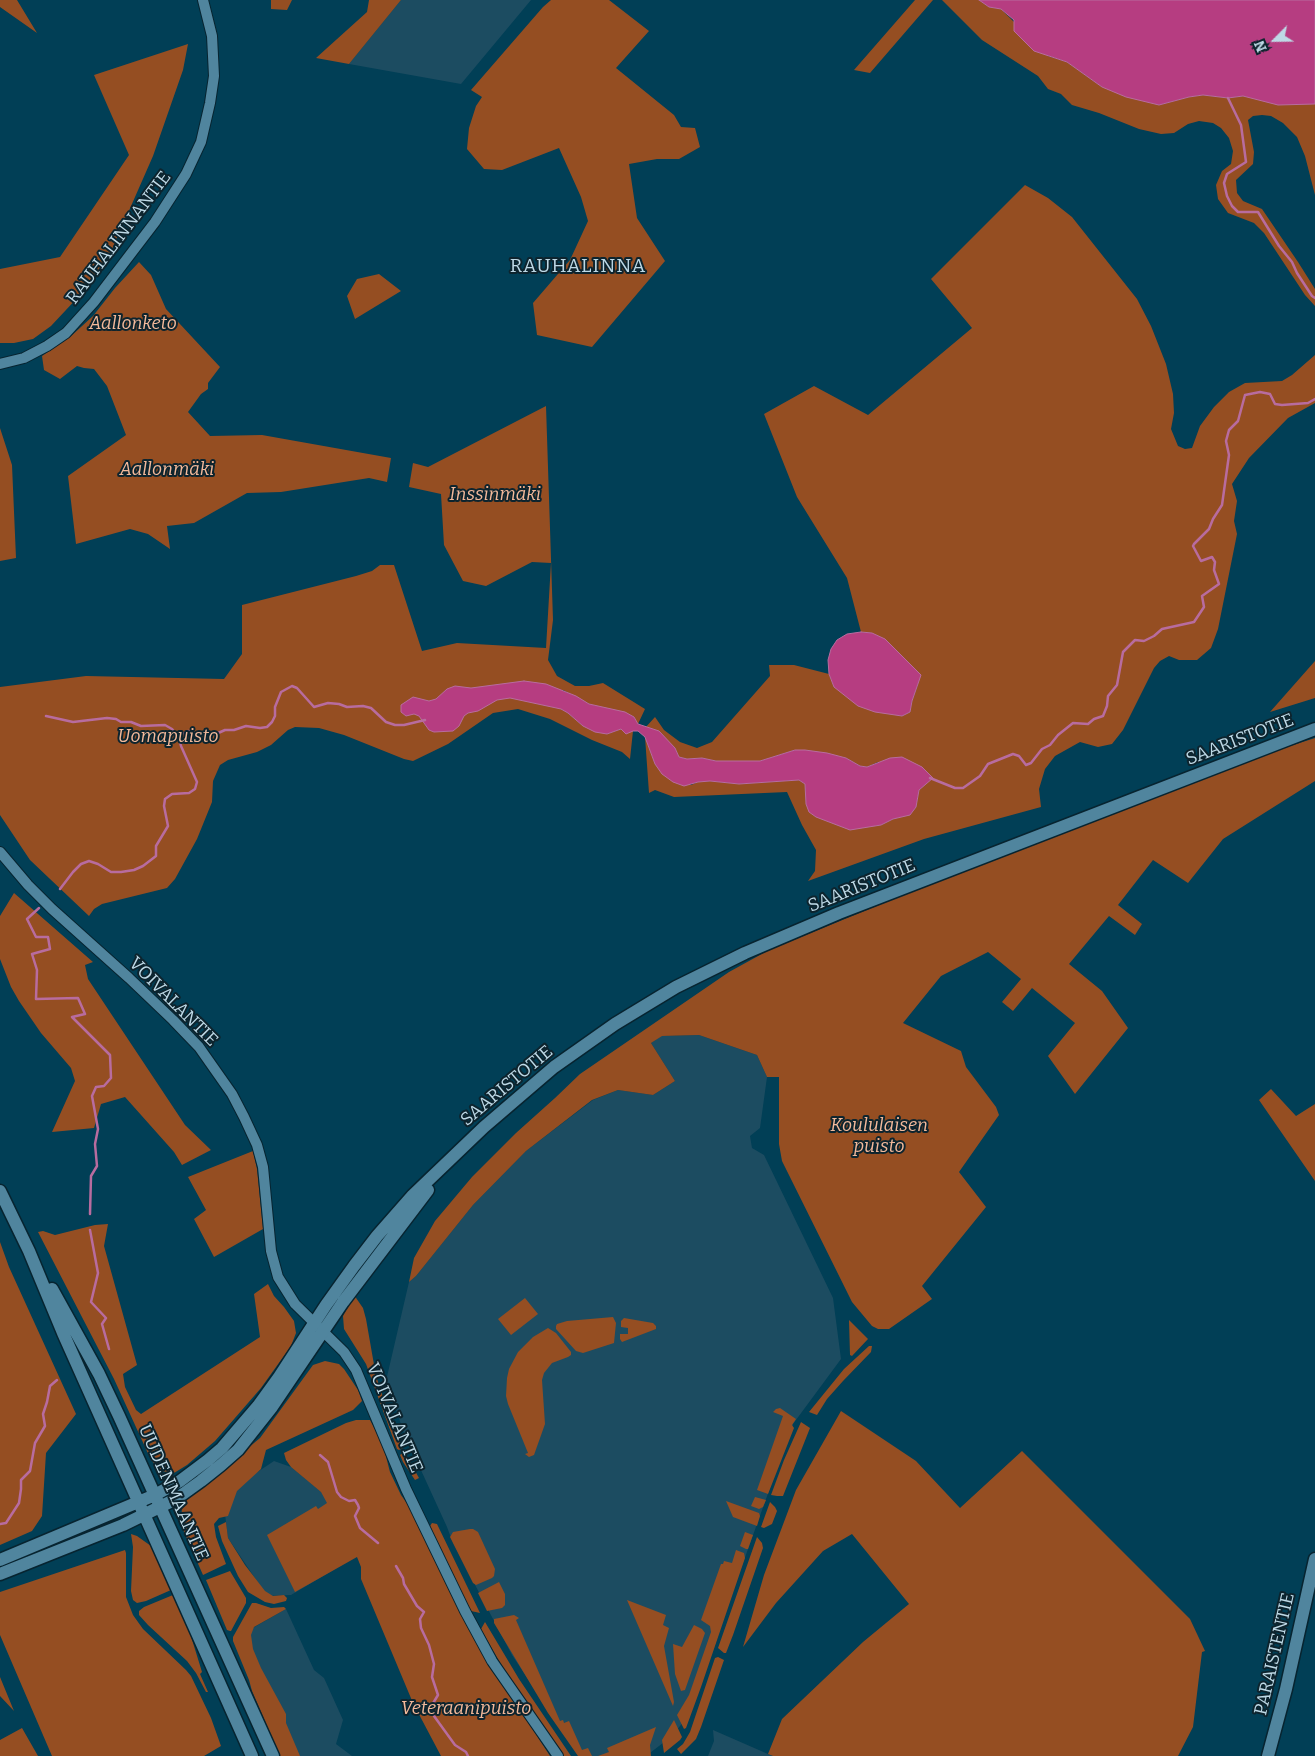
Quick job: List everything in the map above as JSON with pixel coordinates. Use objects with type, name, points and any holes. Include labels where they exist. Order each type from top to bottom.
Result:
[{"type":"main road","name":"SAARISTOTIE","points":[[142,1508],[160,1507],[176,1499],[201,1482],[238,1450],[272,1407],[318,1327],[376,1236],[412,1195],[484,1127],[554,1067],[615,1024],[676,988],[745,953],[848,910],[1315,729]]},
{"type":"main road","name":"UUDENMAANTIE","points":[[0,1191],[29,1251],[63,1333],[252,1756]]},
{"type":"main road","name":"UUDENMAANTIE","points":[[29,1251],[74,1326],[99,1374],[272,1756]]},
{"type":"main road","name":"SAARISTOTIE","points":[[142,1508],[155,1495],[196,1470],[222,1448],[318,1327]]},
{"type":"main road","points":[[0,1560],[142,1508]]},
{"type":"main road","points":[[0,1574],[115,1528],[142,1508]]},
{"type":"main road","name":"PARAISTENTIE","points":[[1268,1756],[1286,1689],[1315,1559]]},
{"type":"street","name":"RAUHALINNANTIE","points":[[0,364],[29,355],[66,333],[94,302],[155,222],[186,174],[201,142],[214,76],[212,36],[203,0]]},
{"type":"street","name":"VOIVALANTIE","points":[[0,852],[28,886],[173,1020],[199,1047],[216,1070],[244,1117],[257,1145],[265,1182],[272,1260],[278,1277],[295,1304],[344,1352],[356,1370],[423,1524],[465,1611],[492,1661],[558,1756]]},
{"type":"shaded area","points":[[401,0],[531,0],[461,84],[349,64]]},
{"type":"shaded area","points":[[979,0],[1315,0],[1315,104],[1278,105],[1243,96],[1228,98],[1203,95],[1159,105],[1126,97],[1102,87],[1067,62],[1034,51],[1014,31],[1014,20],[1001,9],[989,7]]},
{"type":"shaded area","points":[[872,633],[885,639],[921,675],[910,712],[902,716],[875,712],[858,706],[834,687],[829,674],[828,660],[831,649],[837,640],[847,634]]},
{"type":"shaded area","points":[[524,681],[546,684],[576,696],[589,704],[625,712],[634,717],[638,724],[659,731],[675,748],[679,757],[687,759],[760,761],[795,750],[805,750],[846,758],[860,766],[867,767],[890,758],[902,757],[922,767],[933,778],[919,790],[916,807],[910,815],[893,819],[881,825],[850,830],[816,817],[809,812],[806,804],[805,784],[799,780],[739,784],[710,781],[684,786],[673,782],[662,774],[655,764],[645,737],[638,731],[626,734],[621,729],[607,734],[595,732],[583,726],[561,709],[510,698],[497,700],[478,711],[468,713],[453,731],[434,732],[429,730],[419,716],[414,714],[406,716],[401,712],[401,705],[413,697],[429,701],[436,699],[447,689],[455,686],[471,688]]},
{"type":"shaded area","points":[[699,1035],[757,1055],[767,1077],[760,1128],[750,1136],[752,1148],[764,1155],[833,1298],[841,1359],[793,1424],[694,1699],[684,1721],[672,1736],[646,1756],[579,1756],[512,1655],[453,1543],[404,1433],[386,1381],[409,1282],[416,1276],[473,1205],[526,1151],[593,1100],[618,1090],[653,1095],[675,1081],[651,1043],[661,1036]]},
{"type":"shaded area","points":[[274,1461],[291,1467],[331,1500],[357,1556],[291,1595],[267,1596],[228,1538],[225,1514],[238,1485]]},
{"type":"shaded area","points":[[286,1609],[314,1670],[324,1678],[343,1720],[336,1744],[352,1756],[293,1756],[244,1633]]},
{"type":"shaded area","points":[[713,1730],[773,1756],[708,1756],[714,1741]]},
{"type":"green space","points":[[0,0],[17,0],[37,33],[0,7]]},
{"type":"green space","points":[[271,0],[292,0],[287,10],[271,9]]},
{"type":"green space","points":[[369,0],[401,0],[349,64],[316,58],[367,12]]},
{"type":"green space","points":[[551,0],[609,0],[649,31],[616,68],[674,115],[681,127],[695,128],[700,147],[679,159],[657,159],[629,164],[637,218],[665,261],[592,347],[537,335],[533,303],[570,260],[588,221],[581,197],[559,148],[502,170],[484,169],[467,149],[469,128],[476,106],[482,97],[471,90]]},
{"type":"green space","points":[[915,0],[933,0],[870,73],[854,70]]},
{"type":"green space","points":[[942,0],[979,0],[989,7],[1001,9],[1048,56],[1067,62],[1102,87],[1159,105],[1203,95],[1228,98],[1243,96],[1301,104],[1315,104],[1315,195],[1305,156],[1297,137],[1283,123],[1271,116],[1253,116],[1248,120],[1254,152],[1253,164],[1236,180],[1237,193],[1243,201],[1262,209],[1315,289],[1315,306],[1305,295],[1264,233],[1254,223],[1228,213],[1218,199],[1216,185],[1222,171],[1231,164],[1233,151],[1229,138],[1221,128],[1213,123],[1199,121],[1188,124],[1174,133],[1161,134],[1139,129],[1099,113],[1072,105],[1061,94],[1048,89],[1038,76],[982,40]]},
{"type":"green space","points":[[188,44],[183,70],[153,156],[110,254],[80,295],[51,326],[33,339],[14,343],[0,343],[0,269],[60,257],[129,155],[94,75]]},
{"type":"green space","points":[[1025,185],[1048,198],[1072,217],[1137,299],[1151,326],[1166,364],[1173,394],[1174,413],[1171,429],[1178,446],[1185,449],[1192,448],[1200,426],[1214,407],[1229,392],[1245,383],[1282,381],[1315,355],[1315,403],[1288,418],[1249,458],[1232,484],[1237,501],[1234,521],[1237,534],[1218,629],[1211,648],[1197,660],[1179,660],[1169,656],[1160,661],[1154,668],[1123,730],[1112,744],[1098,747],[1080,742],[1055,756],[1045,769],[1039,789],[1041,807],[924,839],[808,881],[815,871],[816,850],[787,792],[674,797],[655,790],[649,793],[645,737],[655,764],[691,785],[710,781],[739,784],[799,780],[805,784],[806,804],[870,826],[881,825],[910,814],[916,807],[919,790],[932,778],[878,762],[867,767],[860,766],[846,758],[795,750],[760,761],[687,759],[679,757],[675,748],[645,728],[655,717],[664,730],[680,742],[697,748],[712,742],[770,676],[769,665],[794,665],[829,674],[834,687],[889,713],[902,716],[910,712],[918,684],[872,633],[861,632],[847,578],[797,497],[764,414],[814,386],[868,415],[972,328],[931,279]]},
{"type":"green space","name":"Aallonmäki","points":[[139,262],[151,275],[166,309],[220,367],[208,383],[208,389],[201,394],[188,412],[210,436],[262,435],[391,458],[387,482],[369,478],[281,492],[247,493],[194,523],[167,526],[170,549],[148,534],[130,529],[76,544],[68,476],[126,435],[107,386],[94,369],[77,366],[60,379],[44,370],[42,356],[70,337],[93,316]]},
{"type":"green space","points":[[379,274],[401,291],[355,319],[347,296],[357,279]]},
{"type":"green space","name":"Uomapuisto","points":[[546,406],[553,620],[548,660],[557,676],[575,686],[603,683],[645,709],[638,724],[634,717],[589,704],[563,690],[561,709],[583,726],[607,734],[621,729],[633,731],[630,759],[622,752],[592,740],[550,719],[518,709],[493,713],[448,744],[413,761],[344,735],[319,728],[295,727],[288,730],[271,745],[257,752],[228,760],[220,765],[213,781],[212,802],[197,839],[175,879],[167,888],[102,904],[94,909],[89,916],[30,860],[0,815],[0,687],[86,676],[224,679],[242,654],[242,605],[356,576],[372,571],[380,565],[394,565],[422,651],[457,643],[546,648],[551,563],[532,562],[486,586],[463,581],[444,545],[441,494],[409,487],[413,463],[428,467]]},
{"type":"green space","points":[[0,428],[12,465],[16,558],[0,561]]},
{"type":"green space","points":[[1315,661],[1315,698],[1270,712]]},
{"type":"green space","name":"Koululaisen puisto","points":[[1315,738],[1315,781],[1223,839],[1188,883],[1153,860],[1118,905],[1142,924],[1135,935],[1109,916],[1069,964],[1102,991],[1128,1028],[1075,1094],[1048,1056],[1075,1023],[1032,988],[1013,1011],[1002,1002],[1021,979],[988,952],[941,976],[903,1023],[961,1051],[966,1067],[996,1107],[999,1115],[959,1172],[986,1207],[922,1286],[932,1299],[889,1329],[878,1329],[872,1326],[852,1302],[782,1161],[779,1144],[779,1077],[767,1077],[757,1055],[699,1035],[662,1036],[651,1043],[675,1081],[653,1095],[618,1090],[592,1100],[526,1151],[473,1205],[416,1276],[409,1282],[414,1258],[435,1221],[472,1177],[516,1133],[580,1074],[729,972],[769,950],[1187,779]]},
{"type":"green space","points":[[14,893],[93,962],[85,965],[88,979],[185,1125],[211,1150],[182,1165],[174,1152],[125,1097],[101,1104],[94,1128],[52,1132],[75,1081],[71,1068],[41,1033],[19,1001],[11,987],[0,959],[0,916]]},
{"type":"green space","points":[[1271,1089],[1296,1116],[1315,1104],[1315,1181],[1259,1100]]},
{"type":"green space","points":[[253,1151],[257,1169],[263,1229],[214,1257],[194,1219],[206,1210],[188,1177]]},
{"type":"green space","points":[[108,1224],[104,1246],[137,1365],[123,1374],[125,1387],[136,1410],[141,1414],[260,1337],[254,1294],[268,1284],[274,1296],[294,1321],[296,1333],[291,1346],[261,1388],[215,1441],[187,1465],[174,1473],[161,1471],[151,1460],[114,1379],[38,1232],[43,1231],[55,1235],[95,1225]]},
{"type":"green space","points":[[0,1242],[9,1267],[76,1414],[46,1453],[42,1516],[32,1531],[0,1545]]},
{"type":"green space","points":[[354,1295],[363,1308],[376,1376],[393,1427],[403,1448],[399,1450],[397,1449],[366,1364],[344,1329],[343,1316]]},
{"type":"green space","points":[[525,1298],[538,1314],[511,1335],[498,1319]]},
{"type":"green space","points":[[613,1317],[616,1323],[614,1343],[583,1353],[576,1351],[556,1329],[557,1324],[567,1321]]},
{"type":"green space","points":[[624,1318],[653,1323],[656,1329],[622,1342],[620,1334],[628,1334],[628,1328],[621,1327],[621,1321]]},
{"type":"green space","points":[[849,1320],[868,1339],[852,1356],[850,1355]]},
{"type":"green space","points":[[548,1328],[556,1333],[571,1352],[571,1355],[552,1363],[544,1373],[542,1380],[545,1424],[534,1455],[529,1457],[525,1454],[528,1453],[508,1404],[506,1396],[507,1378],[509,1369],[518,1352],[533,1337]]},
{"type":"green space","points":[[869,1346],[872,1346],[871,1352],[827,1399],[817,1415],[809,1412],[844,1369]]},
{"type":"green space","points":[[325,1361],[339,1364],[344,1369],[358,1390],[362,1401],[353,1410],[266,1450],[261,1469],[237,1491],[228,1516],[219,1518],[214,1524],[216,1537],[226,1564],[203,1575],[181,1525],[182,1506],[188,1498],[260,1438],[313,1365]]},
{"type":"green space","points":[[780,1408],[796,1419],[792,1425],[794,1428],[768,1494],[757,1490],[783,1416],[773,1412]]},
{"type":"green space","points":[[841,1411],[916,1461],[960,1508],[1022,1451],[1190,1619],[1205,1651],[1202,1652],[1193,1727],[1178,1756],[773,1756],[768,1754],[782,1719],[863,1642],[909,1604],[852,1534],[823,1551],[776,1603],[743,1647],[764,1575],[796,1490]]},
{"type":"green space","name":"Veteraanipuisto","points":[[356,1420],[370,1420],[383,1445],[390,1472],[401,1495],[413,1512],[447,1585],[500,1679],[550,1756],[441,1756],[413,1703],[361,1579],[361,1567],[357,1557],[295,1592],[267,1535],[316,1506],[318,1509],[327,1503],[321,1492],[291,1467],[284,1453]]},
{"type":"green space","points":[[801,1422],[810,1428],[783,1496],[771,1495],[784,1460]]},
{"type":"green space","points":[[404,1452],[419,1478],[415,1480],[400,1455]]},
{"type":"green space","points":[[755,1497],[766,1500],[763,1507],[759,1509],[751,1506]]},
{"type":"green space","points":[[726,1501],[759,1513],[757,1526],[733,1517]]},
{"type":"green space","points":[[770,1502],[777,1511],[772,1524],[764,1528],[761,1527]]},
{"type":"green space","points":[[226,1522],[228,1538],[245,1565],[265,1591],[273,1596],[284,1595],[287,1598],[286,1601],[274,1604],[265,1602],[248,1592],[238,1576],[222,1541],[218,1526]]},
{"type":"green space","points":[[432,1523],[437,1524],[480,1613],[471,1611],[465,1600],[430,1526]]},
{"type":"green space","points":[[470,1529],[478,1532],[495,1569],[492,1578],[476,1585],[473,1583],[450,1537],[453,1532]]},
{"type":"green space","points":[[745,1532],[753,1535],[748,1549],[740,1546]]},
{"type":"green space","points":[[131,1534],[151,1546],[171,1590],[137,1603],[133,1600],[131,1591],[133,1547]]},
{"type":"green space","points":[[757,1537],[762,1543],[763,1548],[733,1635],[726,1653],[724,1653],[718,1648]]},
{"type":"green space","points":[[125,1550],[126,1597],[133,1615],[143,1629],[191,1676],[211,1718],[221,1746],[204,1756],[52,1756],[0,1635],[0,1592]]},
{"type":"green space","points":[[736,1550],[744,1553],[745,1558],[701,1687],[684,1729],[677,1715],[689,1695],[711,1632],[710,1626],[701,1620],[721,1564],[724,1561],[732,1563]]},
{"type":"green space","points":[[230,1571],[246,1598],[246,1603],[231,1631],[227,1630],[206,1580]]},
{"type":"green space","points":[[499,1582],[505,1594],[505,1605],[502,1608],[487,1611],[478,1593]]},
{"type":"green space","points":[[173,1595],[190,1633],[202,1672],[200,1674],[208,1692],[206,1692],[187,1661],[139,1615],[139,1611],[144,1607]]},
{"type":"green space","points":[[627,1600],[666,1615],[663,1625],[669,1628],[664,1646],[674,1702],[673,1706]]},
{"type":"green space","points":[[252,1603],[271,1608],[284,1607],[286,1609],[254,1627],[251,1635],[253,1649],[286,1714],[286,1723],[300,1756],[280,1756],[233,1641],[233,1637]]},
{"type":"green space","points":[[514,1615],[519,1618],[516,1620],[560,1721],[563,1720],[564,1723],[569,1721],[582,1750],[588,1748],[592,1756],[578,1756],[548,1713],[494,1623],[494,1619]]},
{"type":"green space","points":[[485,1622],[519,1679],[571,1756],[562,1756],[511,1682],[481,1629]]},
{"type":"green space","points":[[694,1625],[705,1633],[685,1690],[681,1691],[675,1674],[673,1644],[682,1647]]},
{"type":"green space","points":[[718,1657],[724,1660],[701,1727],[696,1739],[681,1754],[677,1749],[683,1744],[690,1732],[715,1658]]},
{"type":"green space","points":[[0,1677],[14,1711],[0,1696]]},
{"type":"green space","points":[[674,1720],[682,1737],[664,1753],[662,1740]]},
{"type":"green space","points":[[656,1727],[650,1745],[651,1756],[598,1756],[609,1752],[607,1748]]},
{"type":"green space","points":[[22,1728],[38,1756],[0,1756],[0,1740]]},
{"type":"waterway","points":[[1228,98],[1241,125],[1246,162],[1227,174],[1224,183],[1227,196],[1232,206],[1238,212],[1258,212],[1315,298]]},
{"type":"waterway","points":[[930,778],[955,788],[963,788],[980,776],[988,764],[1013,754],[1019,756],[1026,765],[1031,763],[1042,749],[1050,745],[1058,735],[1073,723],[1088,724],[1094,719],[1103,716],[1108,696],[1117,685],[1123,652],[1135,640],[1144,641],[1162,629],[1194,622],[1204,607],[1202,596],[1219,584],[1214,570],[1215,562],[1212,557],[1201,561],[1193,546],[1209,529],[1222,505],[1229,455],[1226,441],[1229,430],[1238,421],[1245,395],[1260,392],[1270,394],[1275,404],[1282,405],[1308,403],[1315,399]]},
{"type":"waterway","points":[[60,889],[81,864],[89,861],[111,872],[121,872],[143,866],[156,856],[156,846],[168,826],[164,806],[165,799],[172,794],[189,793],[195,789],[197,782],[179,738],[188,731],[197,734],[216,734],[225,730],[234,730],[246,726],[267,727],[275,716],[275,707],[281,692],[292,686],[297,688],[314,707],[328,703],[347,707],[363,706],[371,708],[386,722],[395,725],[425,720]]},
{"type":"waterway","points":[[46,716],[73,722],[107,718],[116,719],[121,722],[131,722],[141,726],[165,725],[172,729],[179,738]]},
{"type":"waterway","points":[[39,908],[27,919],[36,937],[48,937],[50,949],[32,954],[37,970],[36,999],[78,998],[85,1014],[72,1017],[110,1055],[111,1078],[104,1086],[96,1087],[92,1096],[98,1129],[95,1144],[97,1166],[91,1176],[90,1214]]},
{"type":"waterway","points":[[90,1230],[98,1273],[91,1302],[106,1318],[102,1324],[109,1349]]},
{"type":"waterway","points":[[0,1524],[6,1523],[19,1503],[21,1480],[30,1471],[35,1443],[45,1426],[43,1414],[50,1386],[57,1380]]},
{"type":"waterway","points":[[320,1455],[328,1462],[337,1492],[341,1497],[349,1501],[355,1500],[358,1505],[359,1508],[355,1516],[360,1528],[378,1543]]},
{"type":"waterway","points":[[396,1566],[417,1606],[424,1612],[420,1619],[421,1628],[429,1645],[434,1664],[432,1677],[438,1695],[432,1705],[434,1716],[455,1745],[466,1752],[468,1756]]},
{"type":"district","name":"RAUHALINNA","points":[[578,267]]},
{"type":"park label","name":"Aallonketo","points":[[133,324]]},
{"type":"park label","name":"Inssinmäki","points":[[495,495]]}]
